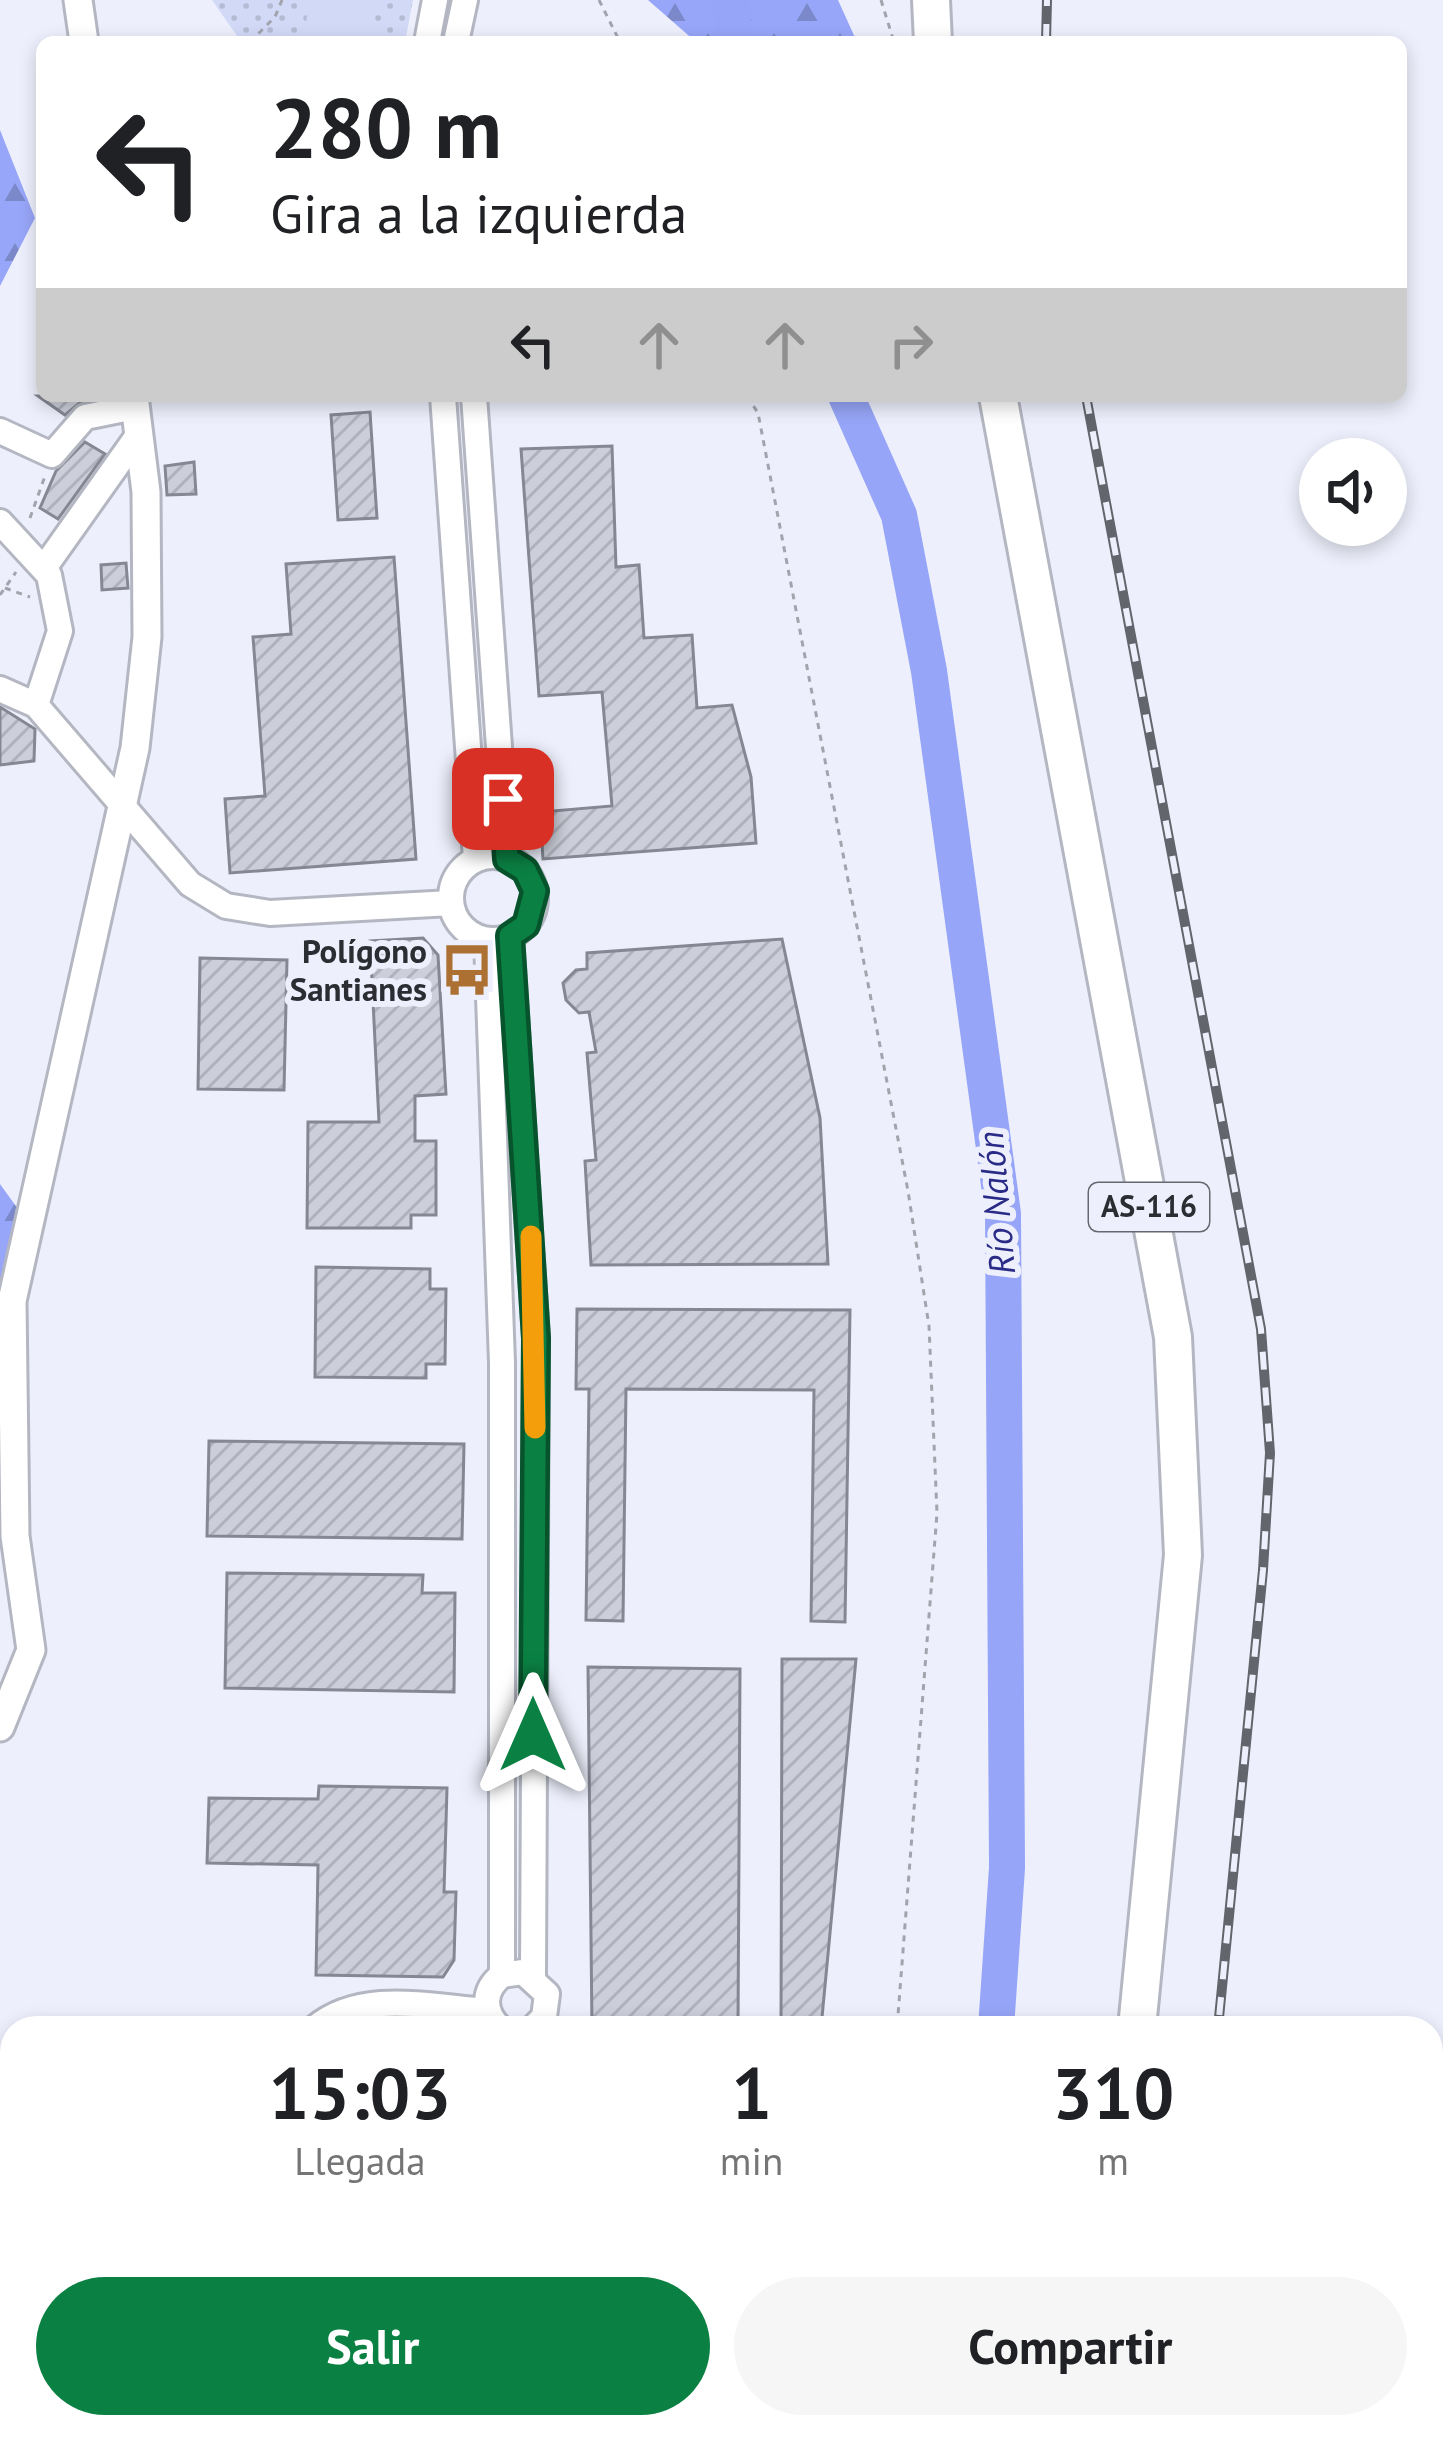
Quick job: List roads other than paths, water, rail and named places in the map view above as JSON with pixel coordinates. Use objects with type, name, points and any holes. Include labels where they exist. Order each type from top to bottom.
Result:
[{"type":"main road","points":[[932,0],[933,36]]},
{"type":"main road","points":[[949,0],[949,36]]},
{"type":"main road","name":"AS-116","points":[[999,402],[1173,1337],[1183,1555],[1138,2016]]},
{"type":"street","points":[[78,0],[83,36]]},
{"type":"street","points":[[428,36],[435,0]]},
{"type":"street","points":[[457,36],[465,0]]},
{"type":"street","points":[[443,402],[476,860]]},
{"type":"street","points":[[474,402],[507,859]]},
{"type":"street","points":[[0,430],[52,455],[85,417],[136,412]]},
{"type":"street","points":[[44,568],[136,412]]},
{"type":"street","points":[[0,1727],[31,1650],[15,1536],[11,1300],[123,806],[147,637],[146,492],[136,412]]},
{"type":"street","points":[[0,522],[44,568],[60,631],[36,705]]},
{"type":"street","points":[[0,689],[36,705],[190,884],[226,906],[270,913],[451,903]]},
{"type":"street","points":[[507,859],[525,870],[535,891],[526,925],[499,938],[461,926],[451,903],[458,874],[476,860],[507,859]]},
{"type":"street","points":[[493,2016],[488,1991],[502,1975],[499,938]]},
{"type":"street","points":[[499,938],[536,1338],[533,1976]]},
{"type":"street","points":[[0,1272],[11,1300]]},
{"type":"street","points":[[502,1975],[533,1976],[543,1985],[548,2006],[541,2016]]},
{"type":"street","points":[[333,2016],[345,2008],[378,2004],[465,2016]]},
{"type":"waterway","name":"Río Nalón","points":[[731,0],[734,36]]},
{"type":"waterway","name":"Río Nalón","points":[[849,402],[899,515],[929,671],[1003,1214],[1007,1868],[997,2016]]},
{"type":"railway","points":[[1046,36],[1047,0]]},
{"type":"railway","points":[[1087,402],[1261,1329],[1270,1453],[1263,1570],[1219,2016]]},
{"type":"place","name":"Polígono Santianes","points":[[467,970]]}]
